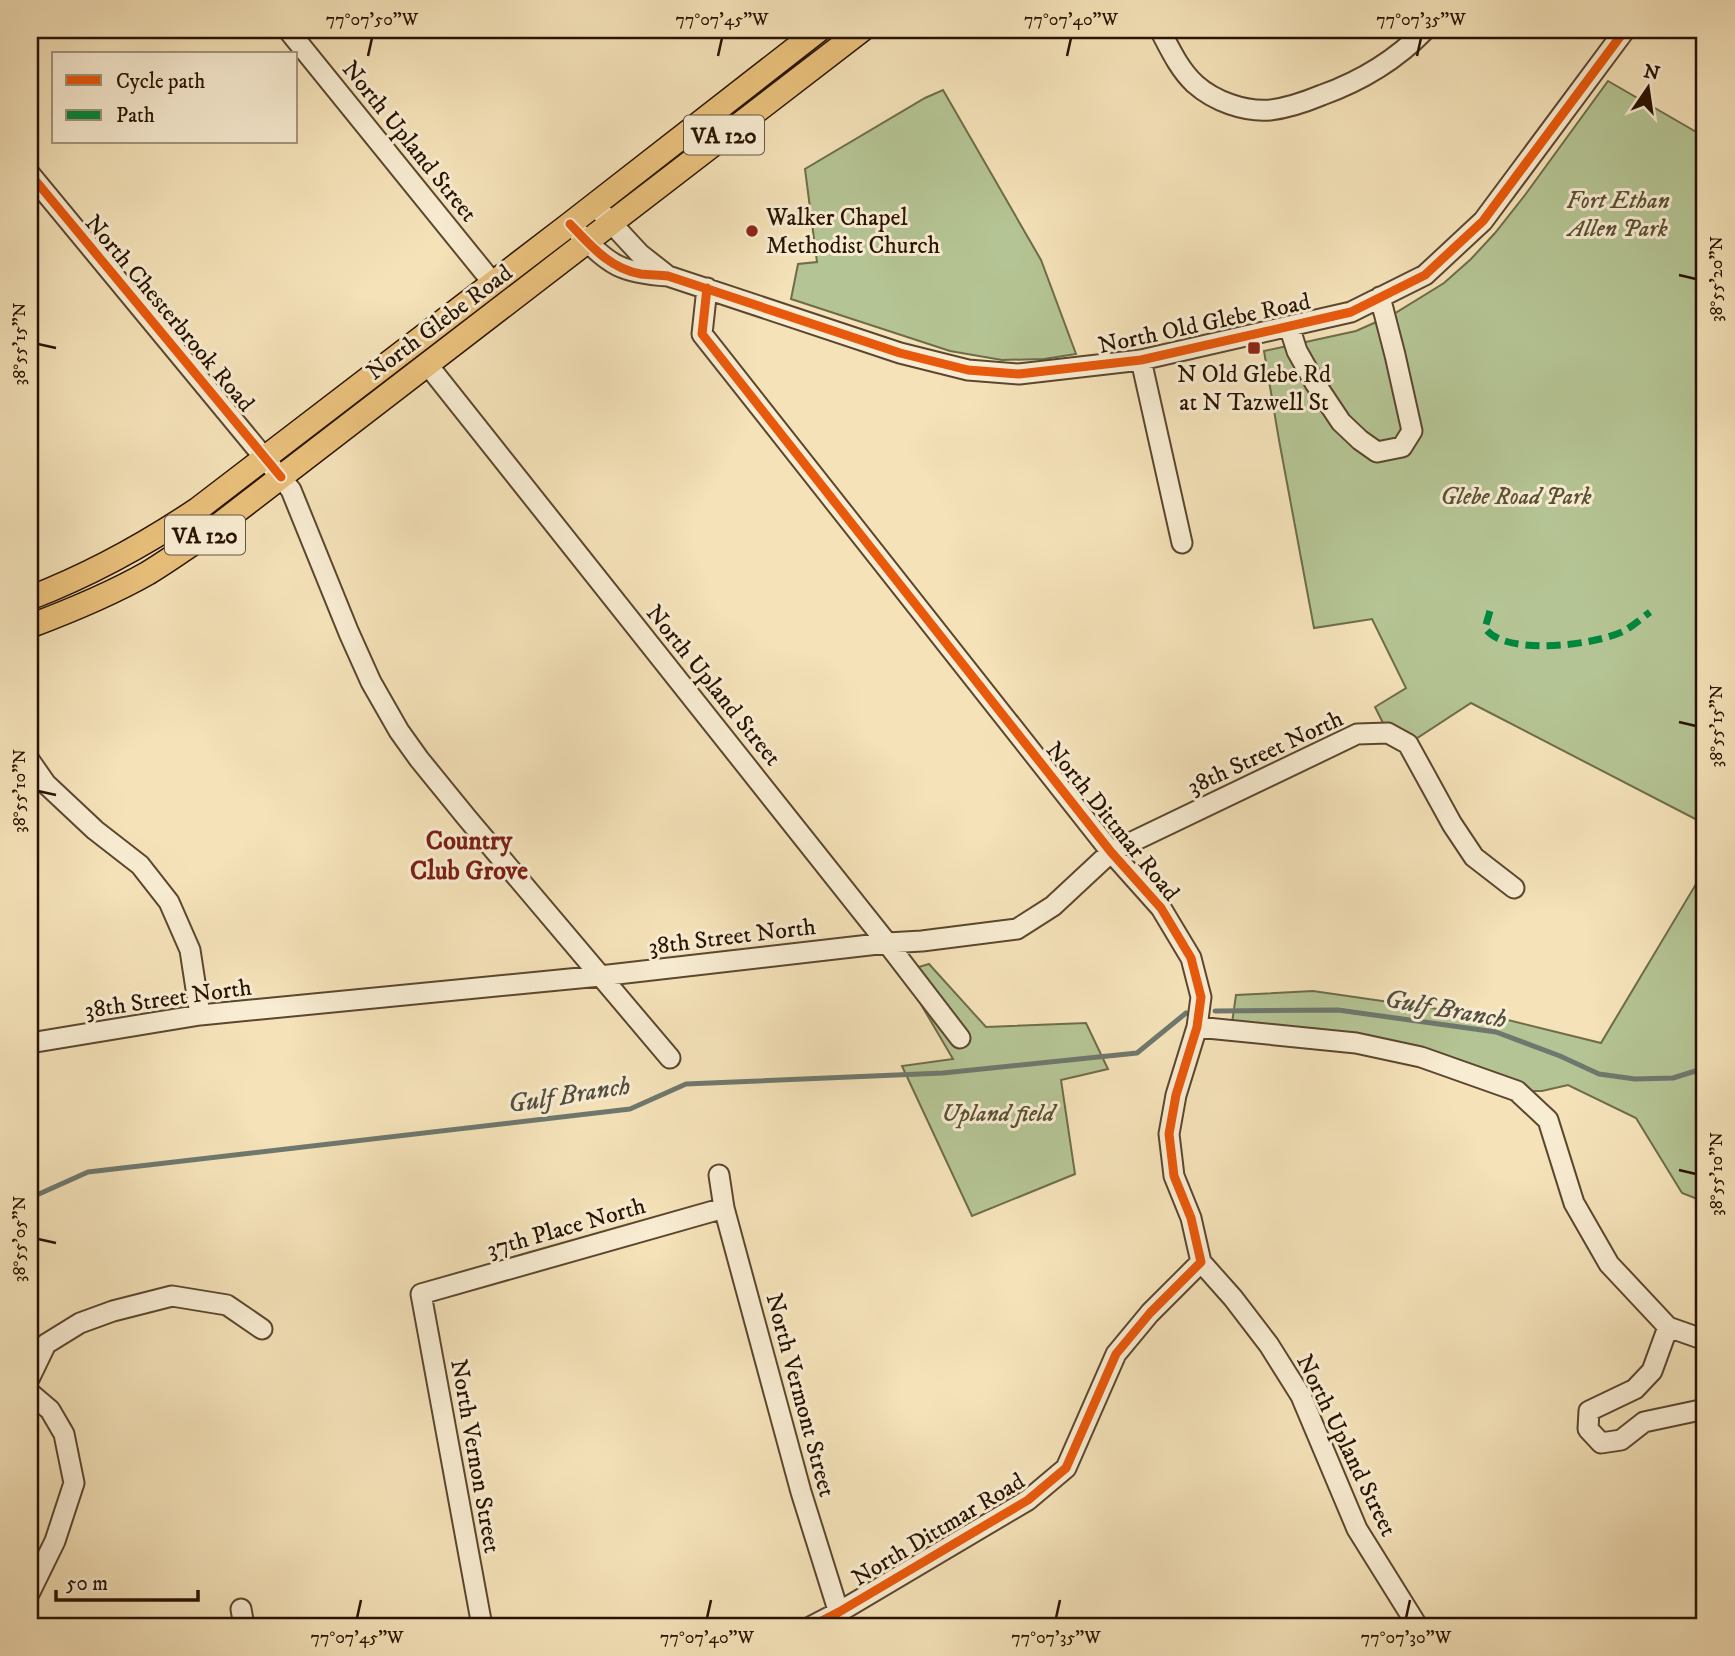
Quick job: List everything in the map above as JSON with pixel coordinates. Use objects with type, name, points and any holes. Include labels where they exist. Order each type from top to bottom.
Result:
[{"type":"main road","name":"North Glebe Road","points":[[30,598],[85,576],[145,544],[198,509],[819,30]]},
{"type":"main road","name":"North Glebe Road","points":[[30,626],[93,600],[148,572],[207,534],[862,30]]},
{"type":"street","name":"North Upland Street","points":[[288,30],[493,283]]},
{"type":"street","points":[[1160,30],[1180,67],[1196,85],[1228,103],[1268,110],[1296,105],[1353,83],[1390,61],[1425,30]]},
{"type":"street","name":"North Old Glebe Road","points":[[570,224],[604,258],[622,268],[642,274],[668,276],[900,353],[968,370],[1018,374],[1141,360],[1351,312],[1425,275],[1483,221],[1625,30]]},
{"type":"street","name":"North Chesterbrook Road","points":[[30,174],[281,477],[295,498],[371,682],[399,731],[419,759],[670,1058]]},
{"type":"street","name":"North Old Glebe Road","points":[[594,205],[647,260],[668,276]]},
{"type":"street","name":"North Dittmar Road","points":[[707,288],[702,334],[1111,852],[1161,908],[1191,958],[1201,997],[1197,1027],[1176,1095],[1169,1134],[1174,1176],[1191,1219],[1201,1262],[1150,1312],[1116,1354],[1066,1468],[1028,1500],[841,1619],[811,1626]]},
{"type":"street","points":[[1289,326],[1297,351],[1340,422],[1377,452],[1402,447],[1412,431],[1380,298]]},
{"type":"street","points":[[1141,360],[1182,543]]},
{"type":"street","name":"North Upland Street","points":[[427,364],[960,1038]]},
{"type":"street","name":"38th Street North","points":[[30,1044],[200,1015],[600,976],[1017,929],[1053,906],[1111,852],[1357,734],[1388,733],[1408,744],[1452,824],[1474,857],[1514,888]]},
{"type":"street","points":[[30,761],[46,784],[95,830],[140,865],[169,902],[190,950],[200,1015]]},
{"type":"street","points":[[1197,1027],[1356,1043],[1421,1057],[1517,1091],[1548,1120],[1574,1203],[1609,1264],[1668,1327],[1705,1340]]},
{"type":"street","name":"North Vermont Street","points":[[719,1175],[724,1208],[801,1492],[841,1619]]},
{"type":"street","name":"37th Place North","points":[[421,1294],[724,1208]]},
{"type":"street","name":"North Upland Street","points":[[1201,1262],[1269,1345],[1301,1396],[1357,1529],[1415,1622]]},
{"type":"street","name":"North Vernon Street","points":[[421,1294],[482,1626]]},
{"type":"street","points":[[30,1377],[46,1344],[80,1323],[113,1311],[172,1296],[227,1305],[262,1329]]},
{"type":"street","points":[[1668,1327],[1652,1371],[1634,1389],[1589,1410],[1588,1429],[1601,1443],[1621,1440],[1644,1422],[1705,1409]]},
{"type":"street","points":[[30,1393],[50,1410],[64,1434],[74,1483],[55,1541],[30,1592]]},
{"type":"green space","name":"Glebe Road Park","points":[[1608,81],[1705,137],[1705,824],[1471,703],[1408,744],[1388,733],[1375,707],[1406,688],[1372,619],[1314,628],[1264,351],[1356,331],[1392,315],[1444,283],[1495,233]]},
{"type":"green space","points":[[943,90],[1041,260],[1076,354],[1044,359],[1002,360],[950,351],[791,299],[798,264],[817,262],[805,169]]},
{"type":"green space","points":[[1705,869],[1705,1202],[1682,1193],[1636,1118],[1568,1085],[1542,1091],[1517,1091],[1421,1057],[1231,1030],[1236,995],[1313,991],[1500,1018],[1601,1043]]},
{"type":"green space","name":"Upland field","points":[[929,964],[986,1027],[1086,1023],[1108,1069],[1061,1080],[1075,1174],[972,1216],[902,1066],[953,1059],[902,972]]},
{"type":"waterway","name":"Gulf Branch","points":[[1215,1011],[1338,1010],[1496,1032],[1599,1074],[1635,1079],[1673,1078],[1705,1068]]},
{"type":"waterway","name":"Gulf Branch","points":[[30,1198],[88,1172],[630,1109],[686,1084],[943,1073],[1137,1053],[1186,1013]]},
{"type":"marked path","points":[[1490,611],[1485,628],[1496,637],[1511,643],[1552,646],[1611,636],[1627,629],[1650,612]]},
{"type":"cycle path","points":[[570,224],[601,255],[630,271],[668,276],[900,353],[968,370],[1019,374],[1141,360],[1351,312],[1425,275],[1483,221],[1625,30]]},
{"type":"cycle path","points":[[30,174],[281,477]]},
{"type":"cycle path","points":[[707,288],[702,334],[1111,852],[1161,908],[1191,958],[1201,997],[1197,1027],[1176,1095],[1169,1134],[1174,1176],[1191,1218],[1201,1262],[1150,1313],[1116,1354],[1066,1468],[1028,1500],[812,1626]]},
{"type":"place","name":"Walker Chapel Methodist Church","points":[[752,231]]},
{"type":"place","name":"N Old Glebe Rd at N Tazwell St","points":[[1254,348]]},
{"type":"district","name":"Country Club Grove","points":[[469,855]]},
{"type":"park label","name":"Fort Ethan Allen Park","points":[[1618,214]]}]
